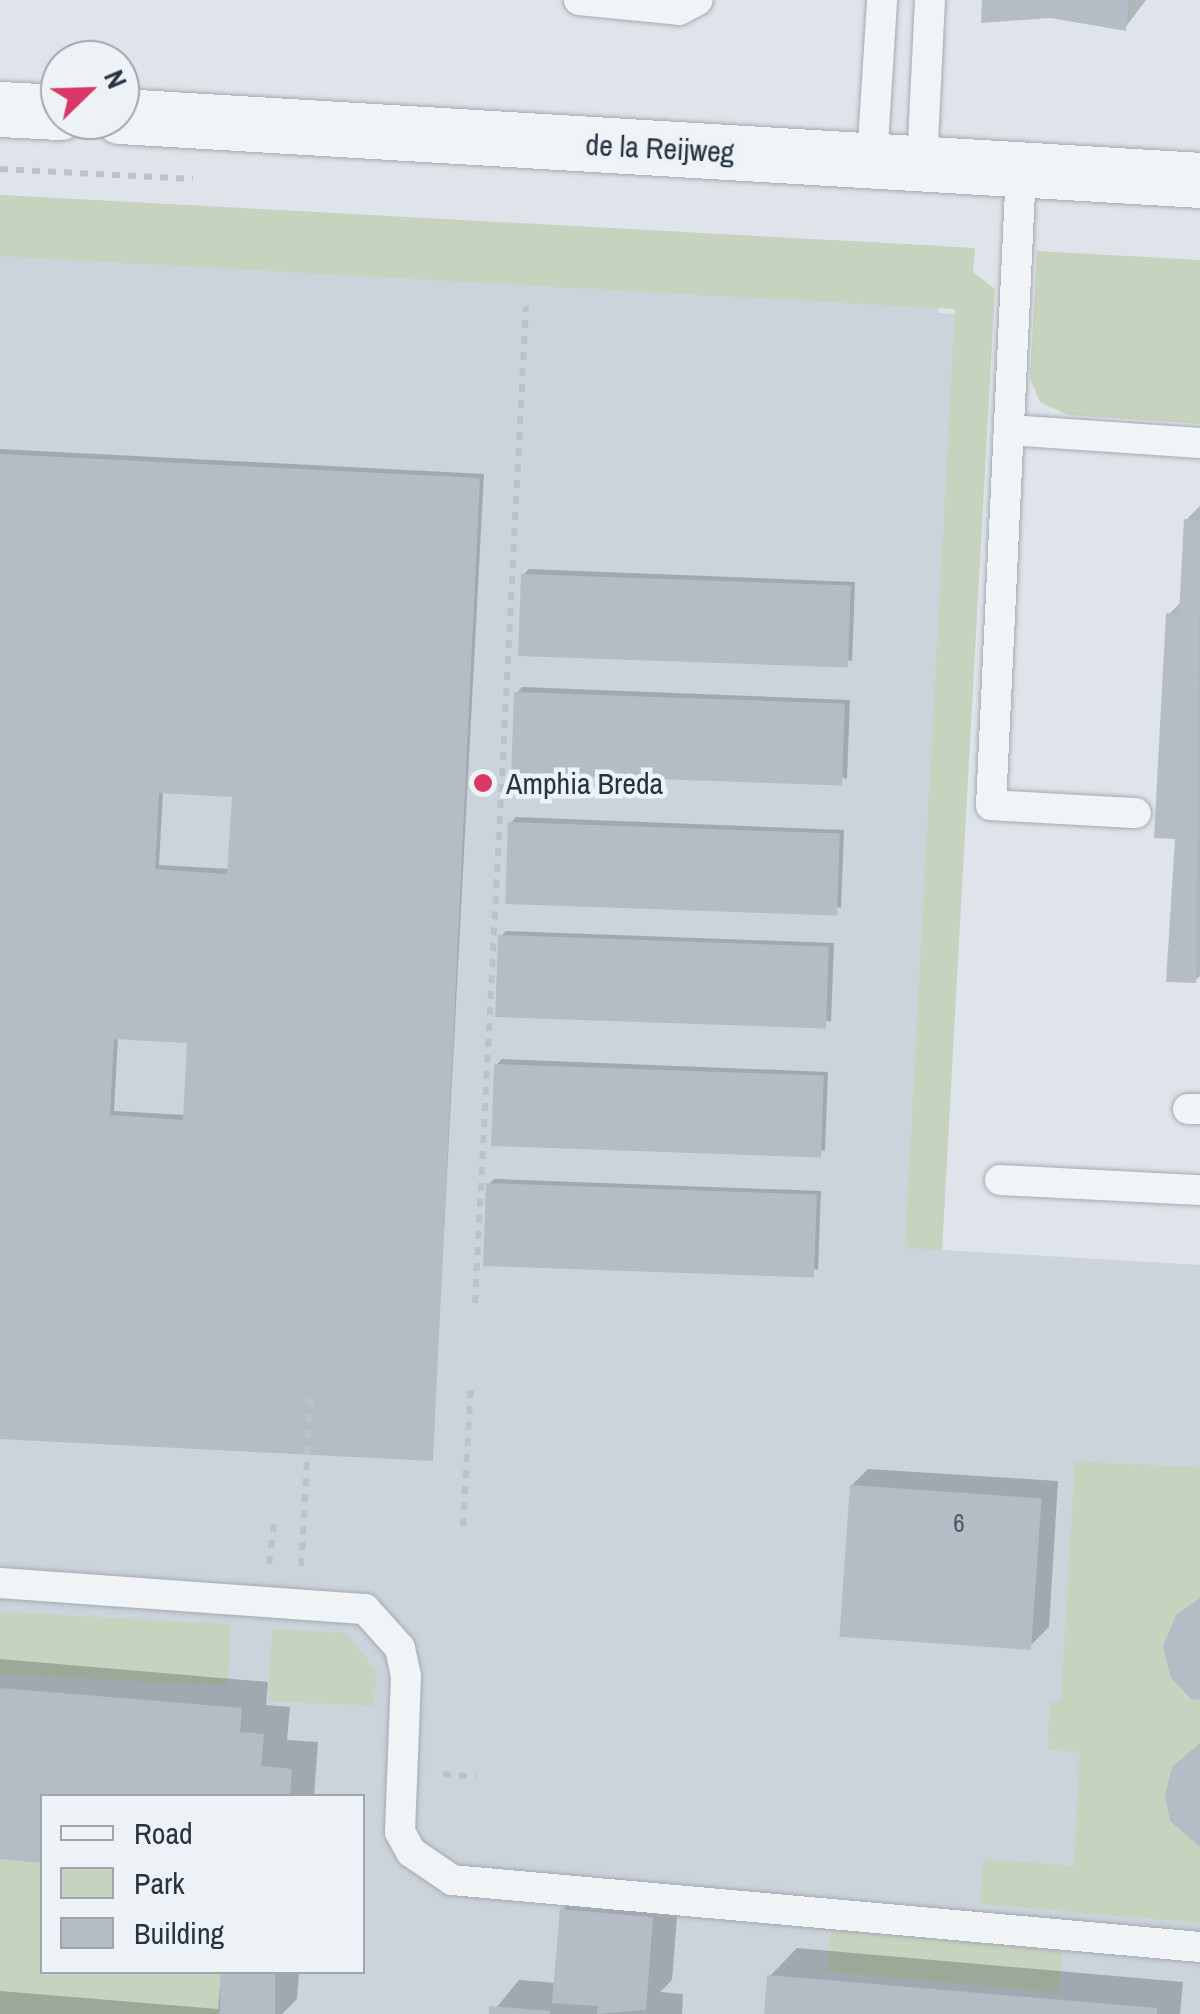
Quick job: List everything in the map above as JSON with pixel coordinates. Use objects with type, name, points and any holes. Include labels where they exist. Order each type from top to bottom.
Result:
[{"type":"street","points":[[0,109],[40,111]]},
{"type":"street","name":"de la Reijweg","points":[[140,117],[1200,180]]},
{"type":"lane","points":[[579,0],[679,10],[698,0]]},
{"type":"lane","points":[[882,0],[897,161]]},
{"type":"lane","points":[[897,161],[930,0]]},
{"type":"lane","points":[[1021,170],[991,805],[1136,813]]},
{"type":"lane","points":[[1009,430],[1200,443]]},
{"type":"lane","points":[[1000,1180],[1200,1190]]},
{"type":"lane","points":[[0,1583],[365,1609],[400,1648],[406,1676],[400,1832],[411,1852],[452,1880],[1200,1947]]},
{"type":"path","points":[[475,1303],[526,306]]},
{"type":"path","points":[[463,1526],[470,1384]]},
{"type":"path","points":[[303,1540],[311,1392]]},
{"type":"path","points":[[268,1566],[275,1516]]},
{"type":"path","points":[[440,1774],[476,1777]]},
{"type":"shaded area","name":"Amphia Breda","points":[[0,195],[941,246],[938,313],[991,316],[942,1250],[1200,1265],[1200,2014],[0,2014]]},
{"type":"green space","points":[[0,195],[975,248],[973,272],[995,289],[942,1250],[905,1248],[955,309],[0,256]]},
{"type":"green space","points":[[1037,251],[1200,260],[1200,424],[1068,415],[1040,402],[1030,379]]},
{"type":"green space","points":[[1075,1462],[1200,1467],[1200,1923],[980,1904],[983,1859],[1074,1866],[1080,1752],[1048,1750],[1050,1701],[1061,1701]]},
{"type":"green space","points":[[0,1612],[231,1624],[227,1686],[0,1674]]},
{"type":"green space","points":[[272,1629],[346,1633],[376,1671],[374,1706],[268,1701]]},
{"type":"green space","points":[[0,1857],[40,1861],[40,1974],[222,1974],[218,2014],[0,2014]]},
{"type":"green space","points":[[831,1928],[1063,1948],[1059,1992],[827,1972]]},
{"type":"building","points":[[982,0],[1128,0],[1126,31],[1051,18],[981,23]]},
{"type":"building","points":[[0,454],[480,478],[433,1461],[0,1439]],"holes":[[[159,793],[232,797],[227,874],[155,869]],[[114,1039],[187,1043],[183,1120],[110,1115]]]},
{"type":"building","points":[[1184,519],[1200,520],[1196,983],[1166,982],[1175,839],[1154,838],[1166,613],[1179,614]]},
{"type":"building","points":[[521,574],[851,586],[848,667],[518,656]]},
{"type":"building","points":[[514,692],[845,704],[842,786],[511,774]]},
{"type":"building","points":[[508,822],[840,834],[837,916],[505,904]]},
{"type":"building","points":[[498,935],[829,947],[826,1029],[495,1017]]},
{"type":"building","points":[[494,1064],[824,1076],[821,1157],[491,1146]]},
{"type":"building","points":[[486,1183],[817,1195],[814,1278],[483,1266]]},
{"type":"building","points":[[850,1485],[1042,1498],[1031,1650],[839,1637]]},
{"type":"building","points":[[1200,1598],[1200,1699],[1192,1700],[1171,1678],[1163,1646],[1176,1615]]},
{"type":"building","points":[[0,1688],[242,1708],[240,1732],[264,1734],[261,1766],[292,1769],[290,1794],[40,1794],[40,1863],[0,1859]]},
{"type":"building","points":[[1200,1743],[1200,1847],[1170,1821],[1165,1795],[1172,1767]]},
{"type":"building","points":[[560,1909],[653,1917],[646,2010],[597,2014],[598,2006],[552,2003]]},
{"type":"building","points":[[220,1974],[275,1974],[275,2014],[220,2014]]},
{"type":"building","points":[[767,1975],[1157,2008],[1157,2014],[764,2014]]},
{"type":"building","points":[[489,2006],[550,2011],[550,2014],[489,2014]]},
{"type":"place","name":"Amphia Breda","points":[[483,783]]}]
